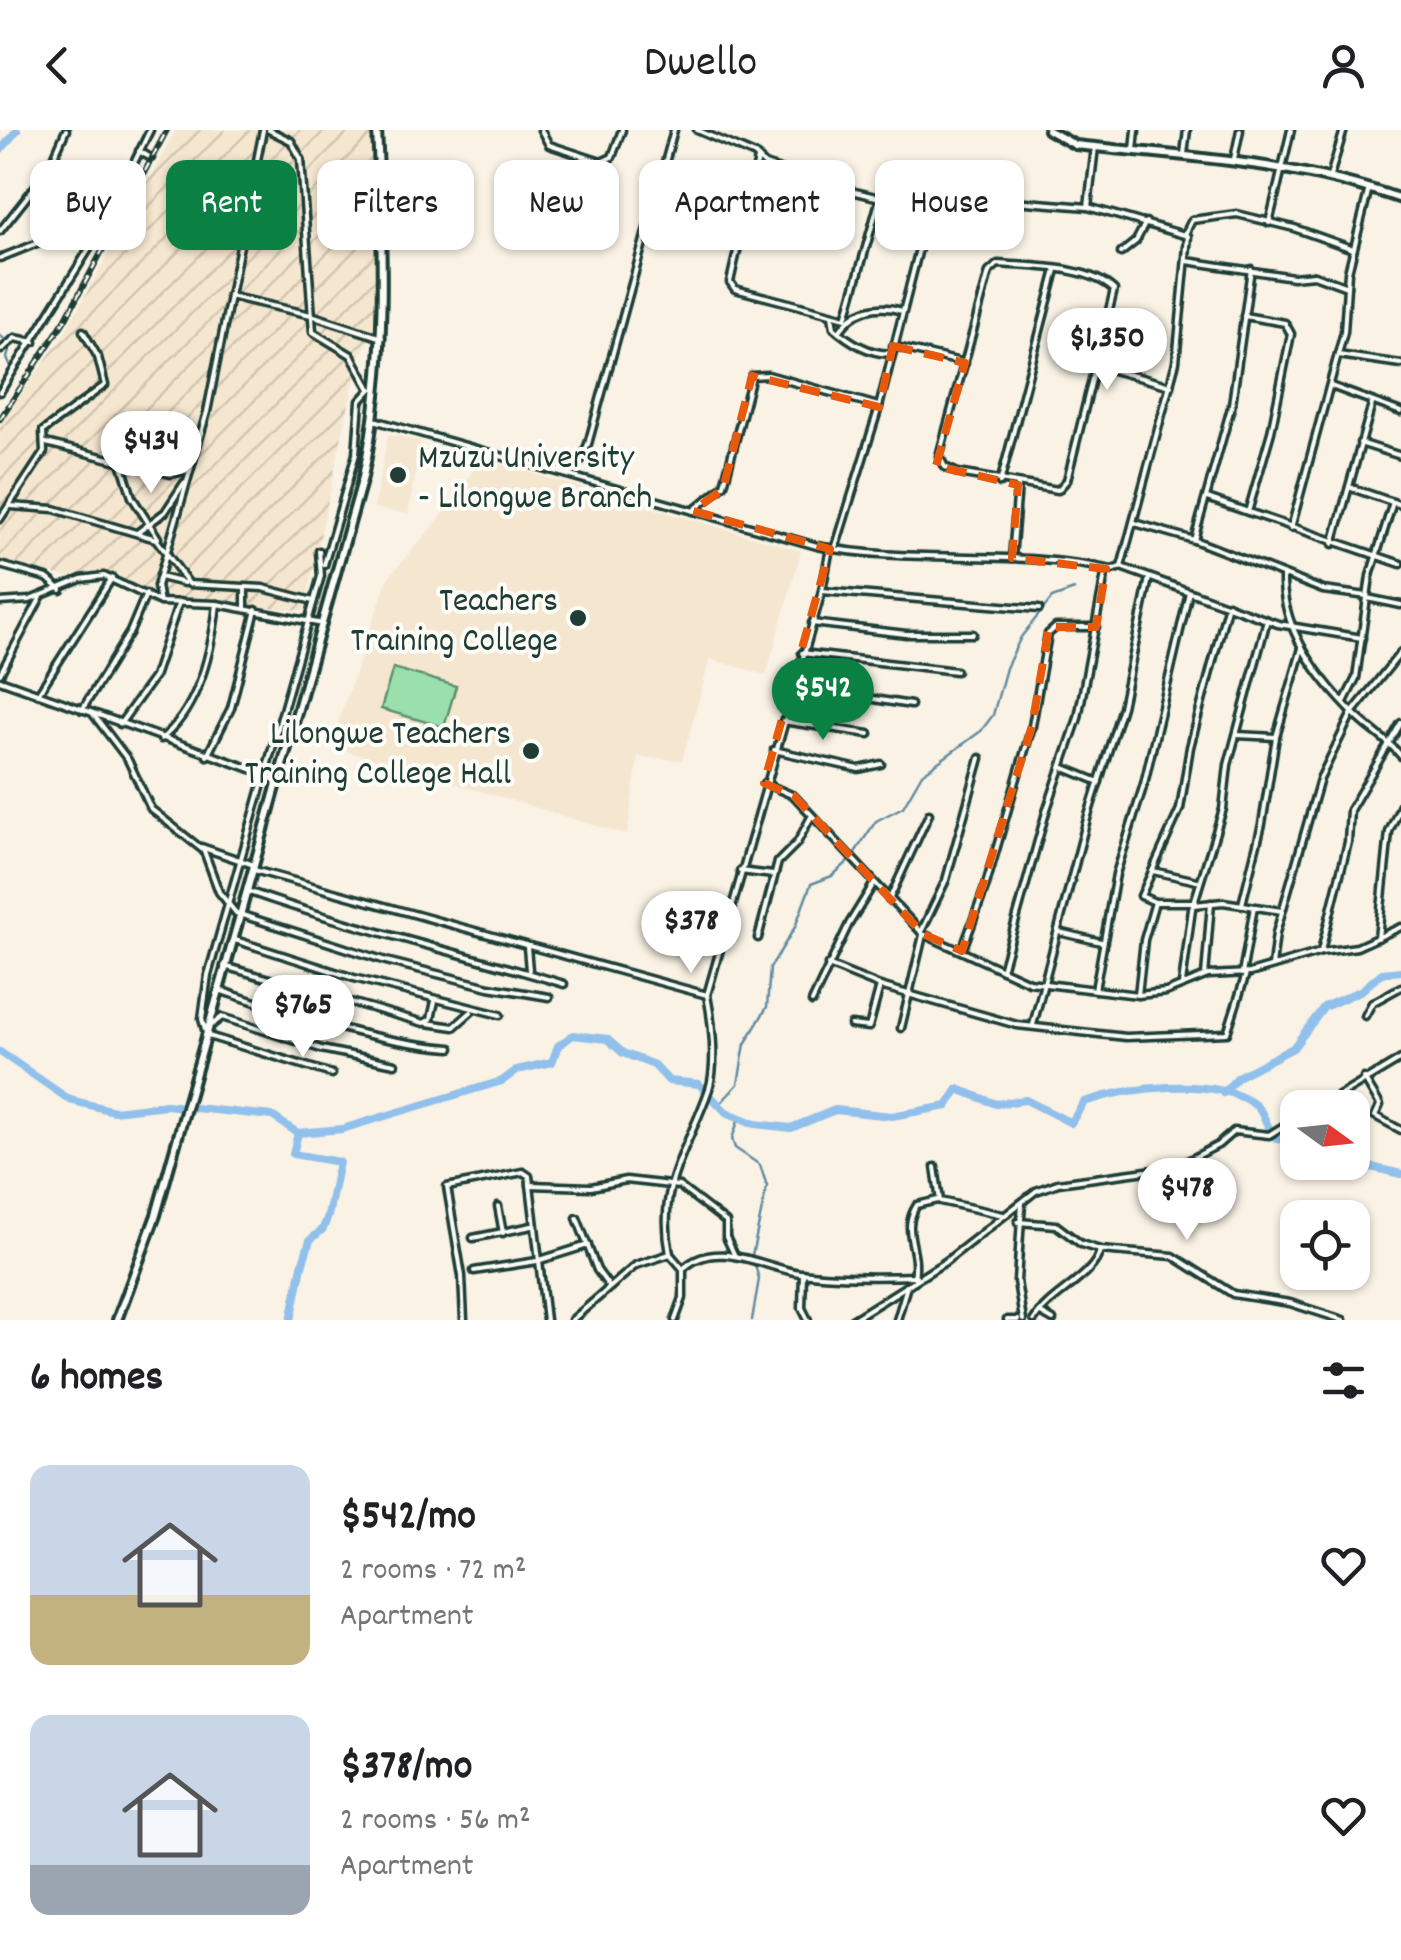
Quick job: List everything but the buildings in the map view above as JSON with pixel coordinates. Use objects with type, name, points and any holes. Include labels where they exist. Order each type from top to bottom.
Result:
[{"type":"main road","points":[[117,1320],[152,1224],[278,784],[374,420],[382,338],[377,130]]},
{"type":"main road","points":[[1048,130],[1063,142],[1095,147],[1234,158],[1280,166],[1330,176],[1401,199]]},
{"type":"street","points":[[0,230],[50,169],[66,130]]},
{"type":"street","points":[[136,160],[150,130]]},
{"type":"street","points":[[160,602],[156,591],[215,380],[229,296],[266,130],[291,141],[301,158],[313,332],[352,355],[370,389]]},
{"type":"street","points":[[541,130],[549,145],[601,162],[612,156],[622,130]]},
{"type":"street","points":[[557,471],[580,462],[588,444],[674,130]]},
{"type":"street","points":[[697,130],[778,171],[875,197]]},
{"type":"street","points":[[1134,150],[1136,130]]},
{"type":"street","points":[[1184,154],[1187,130]]},
{"type":"street","points":[[1234,158],[1240,130]]},
{"type":"street","points":[[1269,222],[1290,130]]},
{"type":"street","points":[[1330,176],[1344,130]]},
{"type":"street","points":[[1088,207],[1095,147]]},
{"type":"street","points":[[140,151],[151,158]]},
{"type":"street","points":[[758,159],[730,285],[832,315],[849,316],[875,217]]},
{"type":"street","points":[[1291,528],[1338,355],[1348,272],[1369,188]]},
{"type":"street","points":[[1024,202],[1088,207],[1185,234]]},
{"type":"street","points":[[1121,567],[1171,386],[1187,261],[1185,234],[1192,220],[1234,214],[1353,250]]},
{"type":"street","points":[[1122,254],[1139,237],[1146,222]]},
{"type":"street","points":[[0,258],[30,246]]},
{"type":"street","points":[[0,392],[89,250]]},
{"type":"street","points":[[670,1254],[671,1186],[678,1156],[710,1088],[707,995],[832,549],[841,542],[918,250]]},
{"type":"street","points":[[1187,261],[1330,281],[1347,287]]},
{"type":"street","points":[[992,266],[1056,270],[1107,283],[1114,290],[1065,484],[1058,490],[1000,483],[948,470],[939,456],[992,266]]},
{"type":"street","points":[[1194,540],[1232,404],[1251,269]]},
{"type":"street","points":[[1000,483],[1056,270]]},
{"type":"street","points":[[1330,281],[1348,272]]},
{"type":"street","points":[[229,296],[312,315],[382,338]]},
{"type":"street","points":[[839,332],[847,321],[873,308],[902,311]]},
{"type":"street","points":[[832,315],[839,332],[877,354],[892,354]]},
{"type":"street","points":[[1244,316],[1286,324],[1291,331],[1272,432],[1248,512]]},
{"type":"street","points":[[0,519],[44,452],[43,431],[106,381],[83,330]]},
{"type":"street","points":[[1,350],[18,337],[34,342]]},
{"type":"street","points":[[893,346],[965,364]]},
{"type":"street","points":[[1338,355],[1401,364]]},
{"type":"street","points":[[1096,366],[1171,386]]},
{"type":"street","points":[[693,510],[724,485],[752,376],[768,375],[879,406]]},
{"type":"street","points":[[206,1034],[202,1020],[208,975],[356,454],[360,401],[378,382]]},
{"type":"street","points":[[1330,386],[1401,412]]},
{"type":"street","points":[[1333,544],[1372,404]]},
{"type":"street","points":[[374,420],[832,549],[1066,560],[1106,569],[1121,567],[1290,627],[1362,638]]},
{"type":"street","points":[[44,440],[54,447],[170,474],[190,470]]},
{"type":"street","points":[[1360,443],[1401,456]]},
{"type":"street","points":[[120,460],[132,497],[161,542],[166,557],[190,584]]},
{"type":"street","points":[[136,534],[175,499],[190,470]]},
{"type":"street","points":[[1012,558],[1018,485]]},
{"type":"street","points":[[1349,487],[1401,505]]},
{"type":"street","points":[[1206,497],[1333,544],[1401,564]]},
{"type":"street","points":[[1344,702],[1355,684],[1367,597],[1394,502]]},
{"type":"street","points":[[10,506],[54,509],[161,542]]},
{"type":"street","points":[[1135,523],[1194,540],[1323,590],[1401,605]]},
{"type":"street","points":[[319,552],[321,576]]},
{"type":"street","points":[[0,565],[47,578],[61,590]]},
{"type":"street","points":[[1002,972],[1081,704],[1106,569]]},
{"type":"street","points":[[1283,573],[1282,599],[1290,627],[1302,648],[1352,713],[1401,756]]},
{"type":"street","points":[[0,602],[41,597],[94,576],[112,578],[160,602],[217,604],[323,624]]},
{"type":"street","points":[[160,577],[190,584],[263,588],[314,601]]},
{"type":"street","points":[[38,694],[112,578]]},
{"type":"street","points":[[1032,1026],[1124,697],[1149,578]]},
{"type":"street","points":[[244,589],[244,608]]},
{"type":"street","points":[[822,591],[940,604],[1039,609]]},
{"type":"street","points":[[1094,990],[1101,942],[1189,592]]},
{"type":"street","points":[[82,710],[130,632],[146,594]]},
{"type":"street","points":[[41,597],[0,677],[207,756],[265,774],[278,784]]},
{"type":"street","points":[[120,724],[154,678],[178,602]]},
{"type":"street","points":[[161,739],[172,731],[196,690],[217,604]]},
{"type":"street","points":[[1228,604],[1190,748],[1180,809],[1141,898],[1155,902],[1242,904],[1282,912]]},
{"type":"street","points":[[207,756],[231,708],[256,610]]},
{"type":"street","points":[[1182,986],[1194,903],[1222,809],[1267,620]]},
{"type":"street","points":[[812,623],[906,634],[973,634]]},
{"type":"street","points":[[962,952],[985,888],[1033,721],[1048,634],[1056,627],[1096,627]]},
{"type":"street","points":[[1242,904],[1262,824],[1276,737],[1302,648]]},
{"type":"street","points":[[1272,966],[1282,912],[1316,788],[1352,713],[1401,652]]},
{"type":"street","points":[[802,654],[956,671]]},
{"type":"street","points":[[793,686],[911,705]]},
{"type":"street","points":[[93,714],[128,760],[151,810],[200,847],[253,867],[527,947],[707,995]]},
{"type":"street","points":[[782,720],[870,734]]},
{"type":"street","points":[[1321,952],[1348,842],[1350,810],[1401,724]]},
{"type":"street","points":[[1237,735],[1276,737]]},
{"type":"street","points":[[774,750],[860,769],[881,764]]},
{"type":"street","points":[[901,1028],[922,934],[946,880],[980,758]]},
{"type":"street","points":[[1062,767],[1099,782]]},
{"type":"street","points":[[764,783],[788,792],[922,934],[1002,972],[1045,985],[1138,995],[1182,986],[1205,976],[1244,974],[1378,938],[1401,927]]},
{"type":"street","points":[[1378,938],[1389,832],[1401,805]]},
{"type":"street","points":[[889,900],[929,814]]},
{"type":"street","points":[[758,938],[780,858],[798,843],[812,816]]},
{"type":"street","points":[[200,847],[219,892],[240,915],[386,961],[489,988],[549,997]]},
{"type":"street","points":[[740,871],[773,876]]},
{"type":"street","points":[[1154,871],[1200,881]]},
{"type":"street","points":[[812,1002],[828,965],[874,885]]},
{"type":"street","points":[[246,890],[374,933],[529,970],[564,984]]},
{"type":"street","points":[[1138,995],[1144,940],[1155,902]]},
{"type":"street","points":[[1205,976],[1211,902]]},
{"type":"street","points":[[828,965],[880,986],[1032,1026],[1139,1038],[1226,1033],[1244,974],[1254,907]]},
{"type":"street","points":[[1059,932],[1101,942]]},
{"type":"street","points":[[232,940],[473,1011],[500,1015]]},
{"type":"street","points":[[527,947],[529,970]]},
{"type":"street","points":[[224,966],[427,1023],[454,1027],[473,1011]]},
{"type":"street","points":[[851,1025],[868,1027],[880,986]]},
{"type":"street","points":[[1366,1016],[1372,1003],[1401,987]]},
{"type":"street","points":[[218,989],[333,1026],[430,1048],[451,1048]]},
{"type":"street","points":[[427,1023],[435,1000]]},
{"type":"street","points":[[206,1034],[222,1018],[323,1049],[395,1064]]},
{"type":"street","points":[[206,1034],[332,1074]]},
{"type":"street","points":[[1346,1090],[1401,1059]]},
{"type":"street","points":[[1395,1063],[1401,1069]]},
{"type":"street","points":[[1364,1078],[1380,1105],[1375,1116],[1401,1130]]},
{"type":"street","points":[[852,1320],[1024,1199],[1058,1182],[1176,1167],[1238,1129],[1268,1135],[1280,1128]]},
{"type":"street","points":[[935,1167],[938,1200]]},
{"type":"street","points":[[464,1320],[462,1276],[447,1187],[522,1172],[528,1174],[530,1185],[546,1320]]},
{"type":"street","points":[[530,1185],[590,1187],[626,1180],[689,1190],[726,1222],[726,1237],[735,1256]]},
{"type":"street","points":[[1007,1320],[1021,1320],[1018,1222],[1024,1199]]},
{"type":"street","points":[[917,1276],[917,1256],[908,1238],[909,1219],[917,1205],[938,1200],[1003,1215]]},
{"type":"street","points":[[498,1206],[503,1233]]},
{"type":"street","points":[[577,1218],[608,1286]]},
{"type":"street","points":[[1018,1222],[1056,1225],[1081,1244],[1100,1250],[1173,1256],[1233,1294],[1304,1306],[1344,1320]]},
{"type":"street","points":[[473,1238],[532,1226]]},
{"type":"street","points":[[474,1270],[537,1261],[588,1246]]},
{"type":"street","points":[[1034,1320],[1090,1270],[1100,1250]]},
{"type":"street","points":[[572,1320],[636,1265],[670,1254],[692,1260],[735,1256],[804,1273],[917,1276]]},
{"type":"street","points":[[675,1320],[683,1298],[683,1269],[677,1258]]},
{"type":"street","points":[[683,1269],[692,1260]]},
{"type":"street","points":[[804,1273],[802,1308],[808,1320]]},
{"type":"street","points":[[897,1320],[908,1283]]},
{"type":"street","points":[[1039,1312],[1054,1320]]},
{"type":"highlighted area","points":[[893,346],[965,363],[936,466],[1018,485],[1012,558],[1106,569],[1096,627],[1049,627],[1032,726],[962,951],[923,934],[794,796],[764,783],[830,549],[693,511],[723,489],[752,376],[879,407]]},
{"type":"shaded area","points":[[176,130],[373,130],[374,160],[317,160],[317,250],[375,250],[377,324],[359,358],[304,611],[162,595],[92,571],[66,577],[0,559],[0,424],[63,336],[110,250],[146,250],[146,185]]},
{"type":"shaded area","name":"Mzuzu University - Lilongwe Branch","points":[[388,435],[421,441],[408,514],[374,508]]},
{"type":"shaded area","name":"Teachers Training College","points":[[479,458],[801,551],[766,675],[710,659],[682,760],[638,757],[627,835],[330,746],[388,578],[459,496]]},
{"type":"green space","points":[[393,668],[456,686],[444,727],[381,709]]},
{"type":"waterway","points":[[0,151],[17,130]]},
{"type":"waterway","points":[[0,336],[11,343],[7,358],[10,366]]},
{"type":"waterway","points":[[852,857],[876,821],[903,807],[922,774],[981,731],[993,715],[1006,668],[1021,637],[1052,598],[1074,590]]},
{"type":"waterway","points":[[719,1105],[738,1084],[745,1044],[767,1007],[770,968],[795,927],[811,884],[832,876],[849,861]]},
{"type":"waterway","points":[[1223,1093],[1239,1076],[1293,1048],[1324,1007],[1362,990],[1382,973],[1401,971]]},
{"type":"waterway","points":[[0,1052],[70,1100],[114,1111],[166,1105],[272,1116],[298,1133],[342,1129],[502,1081],[517,1070],[552,1062],[558,1046],[573,1035],[607,1039],[623,1053],[654,1065],[669,1081],[699,1084],[726,1112],[755,1124],[791,1128],[835,1110],[892,1116],[947,1106],[958,1089],[996,1104],[1026,1100],[1071,1123],[1084,1102],[1122,1092],[1191,1087],[1214,1089],[1251,1102],[1280,1139]]},
{"type":"waterway","points":[[739,1118],[732,1139],[735,1148],[760,1165],[767,1186],[752,1255],[759,1279],[752,1320]]},
{"type":"waterway","points":[[291,1320],[302,1266],[310,1240],[323,1229],[328,1216],[339,1162],[293,1154],[298,1133]]},
{"type":"waterway","points":[[1370,1167],[1401,1174]]},
{"type":"railway","points":[[0,419],[65,320],[167,130]]},
{"type":"place","name":"Mzuzu University - Lilongwe Branch","points":[[398,475]]},
{"type":"place","name":"Teachers Training College","points":[[578,618]]},
{"type":"place","name":"Lilongwe Teachers Training College Hall","points":[[531,751]]}]
